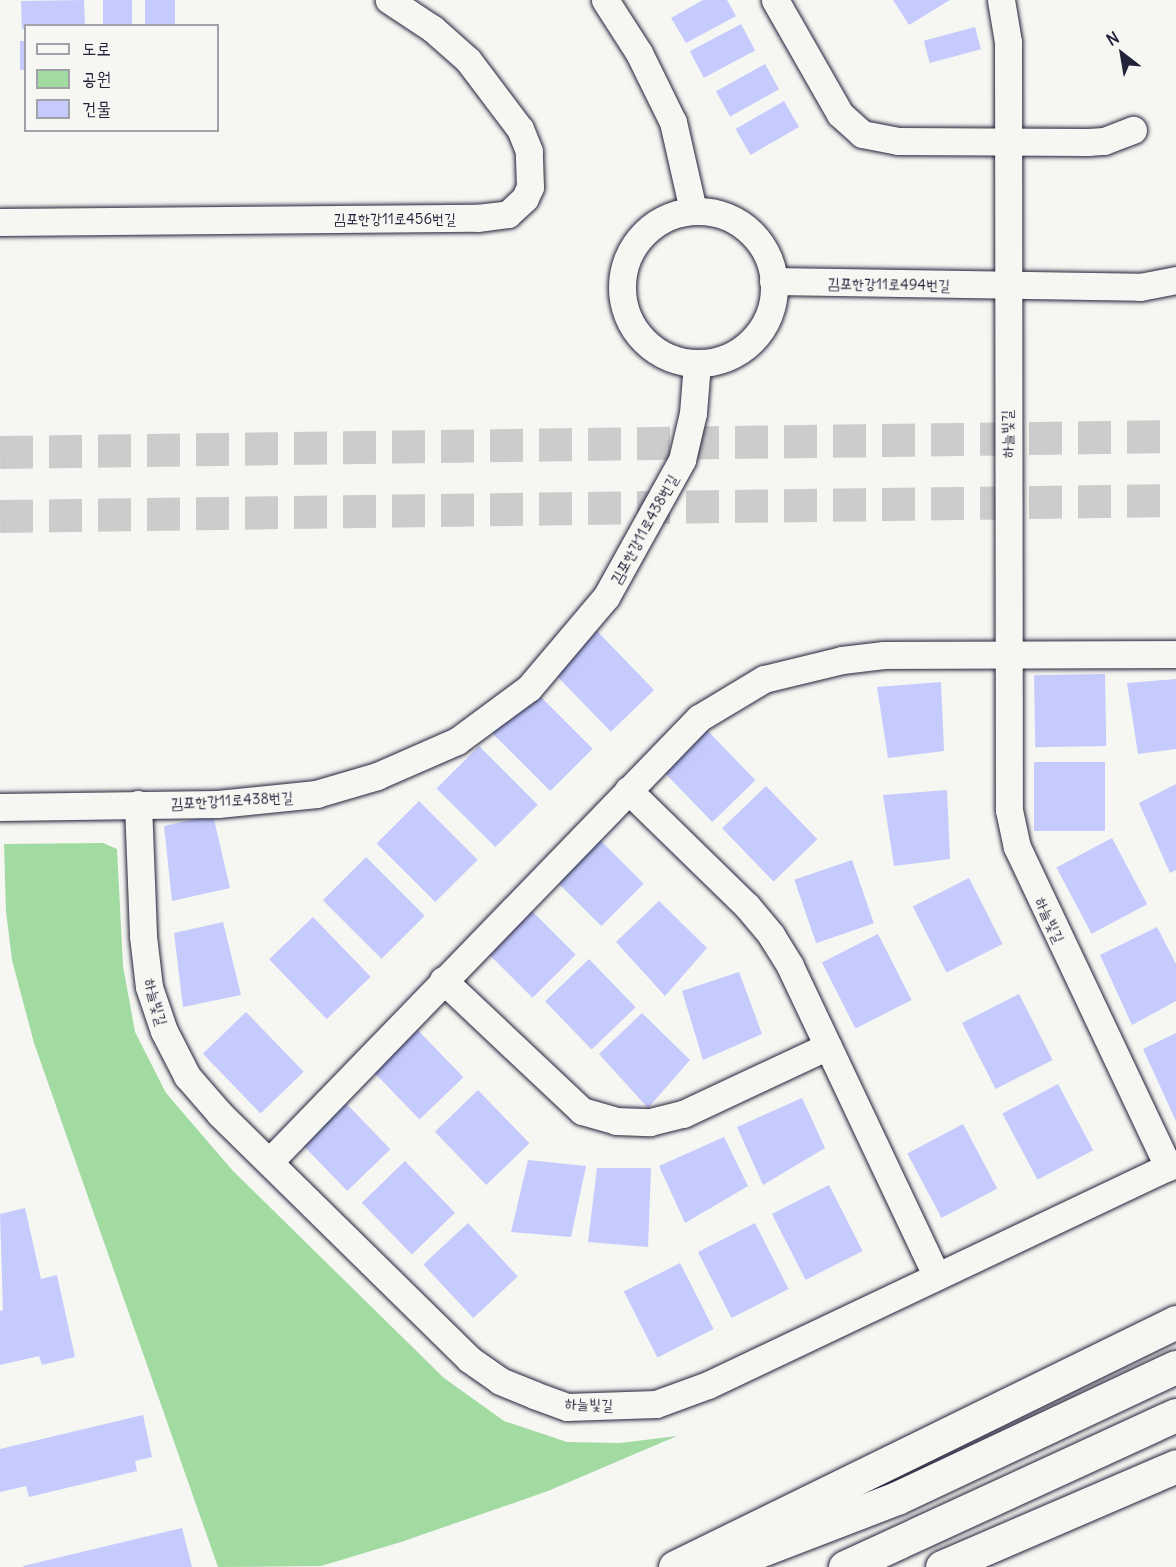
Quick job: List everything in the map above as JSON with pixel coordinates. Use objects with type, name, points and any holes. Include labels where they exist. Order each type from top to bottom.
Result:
[{"type":"main road","points":[[675,1567],[1176,1322]]},
{"type":"main road","points":[[717,1567],[897,1497],[1176,1366]]},
{"type":"main road","points":[[845,1567],[1176,1415]]},
{"type":"main road","points":[[942,1567],[1176,1466]]},
{"type":"street","name":"김포한강11로456번길","points":[[0,222],[477,218],[508,214],[525,198],[530,187],[528,151],[520,129],[468,60],[433,29],[389,0]]},
{"type":"street","points":[[605,0],[639,53],[673,122],[693,210]]},
{"type":"street","points":[[775,0],[840,114],[862,134],[898,141],[1104,141],[1133,130]]},
{"type":"street","points":[[1001,0],[1008,42],[1005,286]]},
{"type":"street","points":[[693,210],[726,215],[748,229],[765,250],[773,281],[773,301],[763,326],[746,345],[723,358],[697,363],[674,359],[654,349],[637,333],[626,313],[622,290],[624,267],[639,240],[658,222],[693,210]]},
{"type":"street","name":"김포한강11로494번길","points":[[773,281],[1140,287],[1176,280]]},
{"type":"street","name":"하늘빛길","points":[[138,804],[143,936],[149,987],[164,1031],[187,1076],[220,1114],[469,1359],[500,1381],[567,1407],[656,1404],[708,1385],[1172,1165],[1017,847],[1010,810],[1005,286]]},
{"type":"street","name":"김포한강11로438번길","points":[[0,807],[218,804],[316,794],[422,759],[488,720],[529,688],[606,597],[682,460],[693,413],[697,363]]},
{"type":"street","points":[[270,1161],[699,718],[764,679],[843,660],[884,655],[1176,654]]},
{"type":"street","points":[[628,790],[747,906],[771,935],[828,1046],[936,1275]]},
{"type":"street","points":[[443,980],[582,1111],[616,1121],[650,1122],[683,1114],[828,1046]]},
{"type":"green space","points":[[103,843],[117,849],[123,966],[135,1032],[166,1093],[233,1171],[444,1378],[504,1421],[567,1442],[620,1443],[677,1436],[548,1491],[401,1542],[321,1566],[218,1567],[34,1043],[12,960],[6,911],[4,844]]},
{"type":"building","points":[[84,0],[85,24],[24,24],[22,30],[21,1]]},
{"type":"building","points":[[103,0],[132,0],[132,24],[103,24]]},
{"type":"building","points":[[145,0],[175,0],[175,24],[145,24]]},
{"type":"building","points":[[703,0],[727,0],[736,16],[686,43],[671,18]]},
{"type":"building","points":[[893,0],[950,0],[909,25]]},
{"type":"building","points":[[741,24],[755,50],[704,78],[690,51]]},
{"type":"building","points":[[975,27],[981,49],[930,63],[924,41]]},
{"type":"building","points":[[20,41],[24,41],[24,70],[20,70]]},
{"type":"building","points":[[765,64],[779,89],[730,117],[716,91]]},
{"type":"building","points":[[784,101],[799,127],[751,155],[736,129]]},
{"type":"building","points":[[597,631],[654,690],[611,732],[554,673]]},
{"type":"building","points":[[1105,674],[1106,746],[1035,747],[1034,675]]},
{"type":"building","points":[[1176,679],[1176,749],[1138,754],[1127,683]]},
{"type":"building","points":[[941,682],[944,751],[888,758],[877,687]]},
{"type":"building","points":[[534,690],[593,749],[550,791],[492,732]]},
{"type":"building","points":[[704,727],[755,780],[712,822],[661,769]]},
{"type":"building","points":[[479,746],[538,805],[495,847],[437,788]]},
{"type":"building","points":[[1034,762],[1105,762],[1105,831],[1034,831]]},
{"type":"building","points":[[1176,784],[1176,870],[1170,873],[1139,803]]},
{"type":"building","points":[[766,786],[817,839],[774,882],[722,828]]},
{"type":"building","points":[[947,790],[950,859],[894,866],[883,795]]},
{"type":"building","points":[[419,801],[478,860],[435,902],[377,843]]},
{"type":"building","points":[[213,815],[230,888],[172,901],[164,826]]},
{"type":"building","points":[[597,837],[644,884],[601,926],[555,879]]},
{"type":"building","points":[[1112,838],[1147,904],[1092,934],[1056,868]]},
{"type":"building","points":[[366,857],[425,916],[382,959],[323,900]]},
{"type":"building","points":[[852,860],[874,923],[816,943],[794,880]]},
{"type":"building","points":[[969,878],[1003,944],[946,973],[913,907]]},
{"type":"building","points":[[659,901],[707,948],[665,996],[616,942]]},
{"type":"building","points":[[529,908],[576,955],[533,998],[486,951]]},
{"type":"building","points":[[313,917],[371,977],[327,1019],[269,959]]},
{"type":"building","points":[[223,922],[241,995],[183,1007],[174,933]]},
{"type":"building","points":[[1157,927],[1176,964],[1176,1001],[1132,1025],[1100,955]]},
{"type":"building","points":[[878,934],[912,1000],[855,1029],[822,963]]},
{"type":"building","points":[[589,959],[636,1007],[592,1050],[545,1001]]},
{"type":"building","points":[[739,972],[762,1034],[703,1060],[682,991]]},
{"type":"building","points":[[1019,994],[1053,1060],[996,1089],[962,1023]]},
{"type":"building","points":[[246,1012],[304,1072],[260,1113],[203,1054]]},
{"type":"building","points":[[642,1013],[690,1060],[648,1108],[599,1054]]},
{"type":"building","points":[[412,1024],[463,1077],[420,1120],[368,1066]]},
{"type":"building","points":[[1176,1033],[1176,1121],[1143,1049]]},
{"type":"building","points":[[1058,1084],[1093,1150],[1038,1180],[1002,1114]]},
{"type":"building","points":[[478,1090],[529,1143],[486,1185],[435,1132]]},
{"type":"building","points":[[339,1096],[390,1149],[347,1191],[296,1138]]},
{"type":"building","points":[[802,1098],[825,1148],[763,1185],[737,1127]]},
{"type":"building","points":[[963,1124],[997,1188],[942,1218],[907,1154]]},
{"type":"building","points":[[724,1137],[748,1186],[685,1223],[659,1166]]},
{"type":"building","points":[[528,1160],[586,1166],[571,1237],[511,1232]]},
{"type":"building","points":[[405,1161],[455,1213],[412,1254],[362,1203]]},
{"type":"building","points":[[597,1168],[651,1168],[648,1247],[588,1242]]},
{"type":"building","points":[[829,1185],[863,1251],[806,1280],[772,1214]]},
{"type":"building","points":[[25,1208],[41,1279],[57,1275],[75,1357],[42,1365],[39,1356],[0,1365],[0,1311],[3,1310],[0,1214]]},
{"type":"building","points":[[468,1223],[518,1276],[473,1318],[423,1265]]},
{"type":"building","points":[[755,1223],[789,1289],[732,1318],[698,1252]]},
{"type":"building","points":[[680,1263],[714,1329],[657,1358],[624,1292]]},
{"type":"building","points":[[143,1415],[152,1457],[135,1461],[137,1471],[29,1497],[26,1486],[0,1492],[0,1449]]},
{"type":"building","points":[[182,1528],[192,1567],[23,1566]]},
{"type":"tunnel","points":[[0,452],[1176,436]]},
{"type":"tunnel","points":[[0,516],[1176,500]]}]
